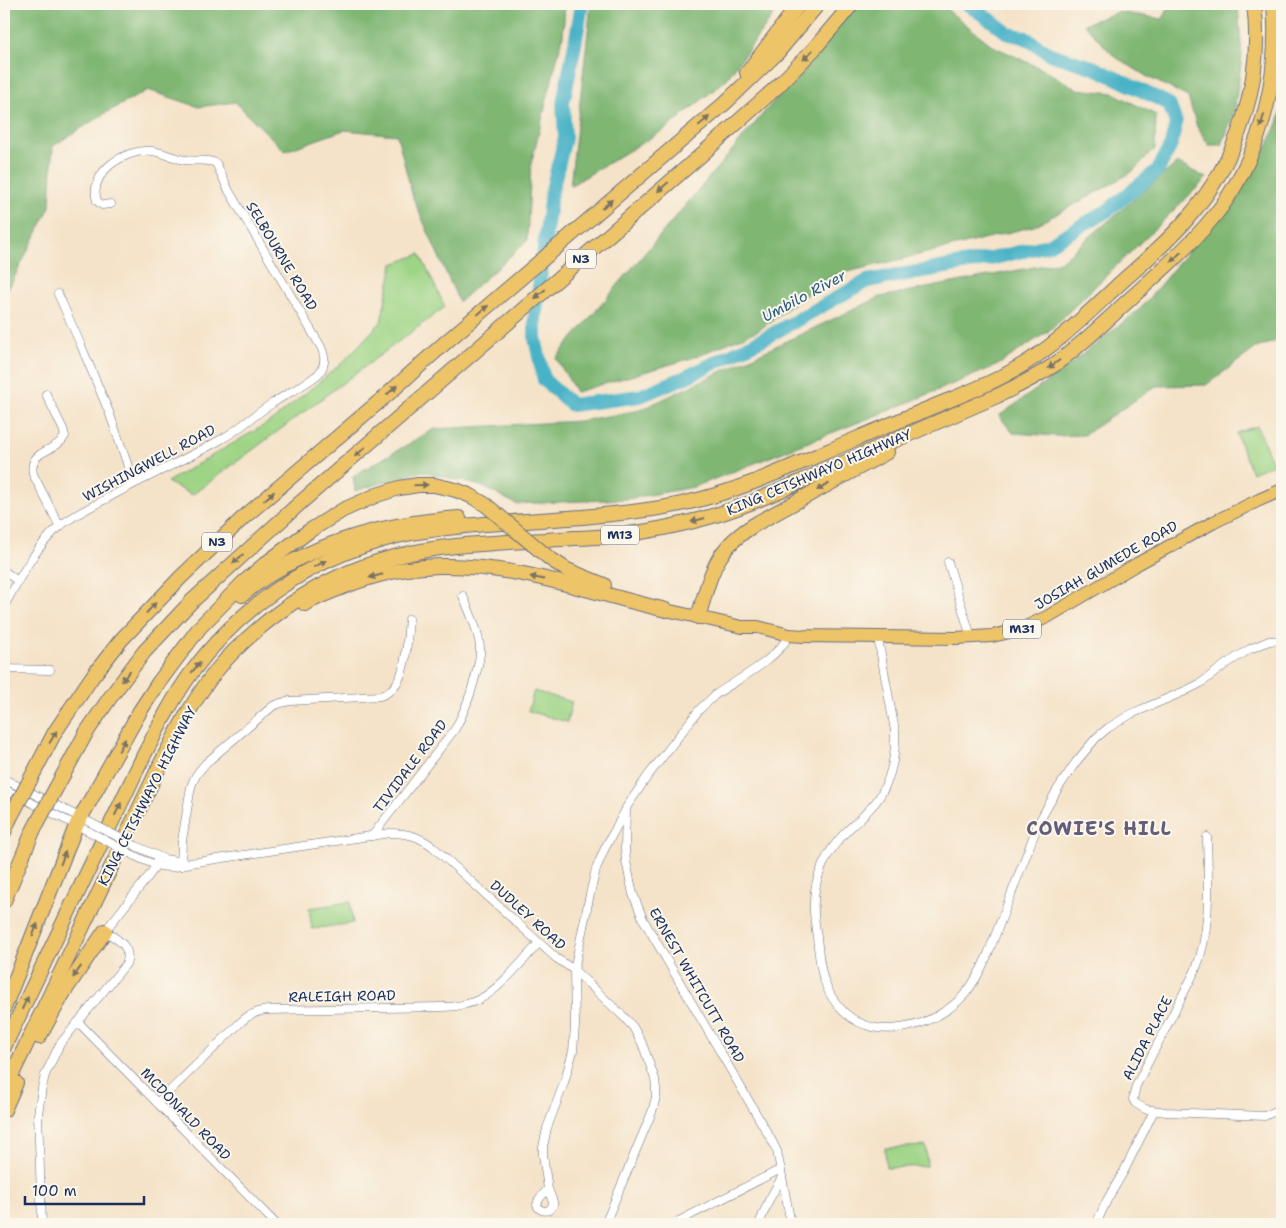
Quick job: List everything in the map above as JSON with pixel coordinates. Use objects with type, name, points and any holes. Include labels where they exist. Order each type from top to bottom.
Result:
[{"type":"highway","points":[[724,104],[799,4]]},
{"type":"highway","name":"N3","points":[[6,826],[55,732],[92,677],[121,640],[149,609],[215,544],[446,342],[724,104],[778,53],[818,4]]},
{"type":"highway","name":"N3","points":[[4,901],[33,832],[86,733],[144,652],[167,626],[228,568],[700,156],[776,87],[814,49],[850,4]]},
{"type":"highway","name":"KING CETSHWAYO HIGHWAY","points":[[4,1047],[159,726],[193,670],[251,610],[273,592],[321,563],[351,550],[393,537],[465,526],[615,514],[700,500],[763,478],[1008,374],[1031,360],[1064,335],[1160,247],[1186,221],[1204,198],[1232,150],[1242,125],[1254,72],[1256,18],[1254,4]]},
{"type":"highway","name":"KING CETSHWAYO HIGHWAY","points":[[4,1092],[162,759],[192,705],[218,668],[271,618],[302,596],[327,582],[390,558],[441,548],[480,544],[626,534],[699,520],[724,512],[765,497],[997,396],[1054,365],[1083,342],[1179,255],[1222,206],[1250,155],[1264,117],[1274,66],[1276,27],[1274,4]]},
{"type":"highway","points":[[699,614],[709,579],[721,554],[746,530],[893,449],[926,427]]},
{"type":"highway","points":[[4,1008],[83,823],[140,711],[200,627],[242,583],[309,531],[344,510],[377,494],[418,485],[434,485],[456,490],[486,505],[549,558],[568,570],[616,590],[667,606]]},
{"type":"highway","points":[[186,648],[230,605],[264,579],[312,552],[345,539],[399,526],[440,519],[586,512],[615,514]]},
{"type":"highway","points":[[192,705],[249,643],[310,601],[357,581],[413,568],[439,566],[467,567],[508,572],[584,588],[627,601],[667,606]]},
{"type":"highway","points":[[4,1110],[27,1060],[59,1000],[105,931]]},
{"type":"main road","name":"JOSIAH GUMEDE ROAD","points":[[667,606],[699,614],[744,620],[758,627],[789,635],[878,638],[992,636],[1019,630],[1047,617],[1137,564],[1214,522],[1282,490]]},
{"type":"street","name":"SELBOURNE ROAD","points":[[111,204],[102,205],[97,201],[96,184],[108,167],[128,154],[150,151],[183,160],[206,160],[216,163],[228,191],[324,352],[325,362]]},
{"type":"street","points":[[58,294],[109,412],[134,483]]},
{"type":"street","name":"WISHINGWELL ROAD","points":[[4,606],[18,580],[42,545],[60,527],[75,516],[134,483],[227,436],[272,403],[317,375],[325,362]]},
{"type":"street","points":[[46,394],[65,436],[64,440],[37,456],[32,464],[32,468],[33,474],[60,527]]},
{"type":"street","points":[[948,562],[971,637]]},
{"type":"street","points":[[4,571],[18,580]]},
{"type":"street","name":"TIVIDALE ROAD","points":[[372,836],[455,729],[462,717],[480,658],[478,638],[463,596]]},
{"type":"street","points":[[181,864],[182,841],[191,784],[206,763],[267,710],[281,703],[302,700],[380,696],[391,690],[399,680],[403,667],[409,619]]},
{"type":"street","points":[[548,1189],[543,1148],[573,1051],[574,970],[596,869],[605,848],[626,808],[699,710],[715,695],[778,652],[789,635]]},
{"type":"street","points":[[878,638],[895,731],[893,764],[880,796],[837,842],[826,858],[815,890],[814,911],[820,969],[830,995],[845,1014],[853,1019],[868,1026],[892,1029],[910,1026],[938,1016],[965,994],[975,980],[984,962],[1039,822],[1076,762],[1096,738],[1131,714],[1201,683],[1250,649],[1269,641],[1282,640]]},
{"type":"street","points":[[4,669],[50,670]]},
{"type":"street","name":"DUDLEY ROAD","points":[[4,779],[83,823],[90,832],[133,855],[157,861],[171,861],[181,864],[190,863],[390,833],[401,833],[423,839],[560,961],[574,970],[633,1027],[642,1043],[655,1079],[656,1097],[652,1112],[605,1224]]},
{"type":"street","name":"DUDLEY ROAD","points":[[4,789],[136,846],[157,861]]},
{"type":"street","name":"ERNEST WHITCUTT ROAD","points":[[626,808],[626,861],[637,907],[772,1140],[777,1151],[791,1224]]},
{"type":"street","name":"ALIDA PLACE","points":[[1207,837],[1207,919],[1202,953],[1195,971],[1136,1086],[1133,1099],[1135,1103],[1145,1109],[1154,1111],[1265,1116],[1282,1110]]},
{"type":"street","points":[[42,1224],[38,1131],[40,1099],[45,1075],[54,1054],[67,1035],[122,969],[127,960],[128,954],[124,946],[105,931],[142,884],[157,861]]},
{"type":"street","name":"RALEIGH ROAD","points":[[157,1103],[242,1021],[254,1012],[268,1010],[463,1005],[490,993],[540,943]]},
{"type":"street","name":"MCDONALD ROAD","points":[[78,1022],[276,1224]]},
{"type":"street","points":[[1096,1224],[1154,1111]]},
{"type":"street","points":[[673,1224],[781,1173]]},
{"type":"street","points":[[759,1224],[781,1173]]},
{"type":"green space","points":[[4,4],[565,4],[563,35],[531,164],[527,241],[459,302],[413,198],[397,135],[344,130],[285,151],[235,102],[199,107],[148,90],[104,114],[53,146],[50,207],[10,286],[4,290]]},
{"type":"green space","points":[[591,4],[779,4],[772,17],[726,80],[667,128],[570,186]]},
{"type":"green space","points":[[856,4],[945,4],[945,8],[993,46],[1044,70],[1077,89],[1113,93],[1156,115],[1155,149],[1132,172],[1034,226],[831,276],[759,330],[692,358],[576,392],[556,358]]},
{"type":"green space","points":[[1170,4],[1238,4],[1242,57],[1234,113],[1222,145],[1209,145],[1197,127],[1188,97],[1146,76],[1114,56],[1084,24],[1118,12],[1163,19]]},
{"type":"green space","points":[[1282,108],[1282,339],[1256,348],[1206,385],[1156,386],[1084,435],[1056,436],[1013,433],[999,416],[1059,373],[1141,308],[1256,169],[1278,123]]},
{"type":"green space","points":[[1177,163],[1207,178],[1050,330],[998,365],[900,406],[694,487],[627,499],[516,504],[481,486],[422,471],[355,491],[353,476],[434,429],[580,421],[640,410],[880,297],[1060,262]]},
{"type":"green space","points":[[420,254],[445,307],[192,495],[167,482],[273,420],[342,363],[381,322],[393,264]]},
{"type":"green space","points":[[1257,426],[1273,464],[1252,473],[1236,433]]},
{"type":"green space","points":[[534,691],[572,702],[567,722],[528,711]]},
{"type":"green space","points":[[350,902],[353,923],[312,929],[309,908]]},
{"type":"green space","points":[[926,1146],[927,1166],[886,1168],[885,1148]]},
{"type":"waterway","name":"Umbilo River","points":[[582,4],[563,103],[565,138],[551,194],[535,318],[535,338],[544,380],[572,405],[640,396],[688,376],[765,338],[867,281],[990,259],[1048,245],[1107,211],[1158,170],[1171,145],[1176,123],[1169,104],[1095,68],[1050,54],[1024,37],[1009,34],[967,4]]},
{"type":"district","name":"COWIE'S HILL","points":[[1099,828]]}]
